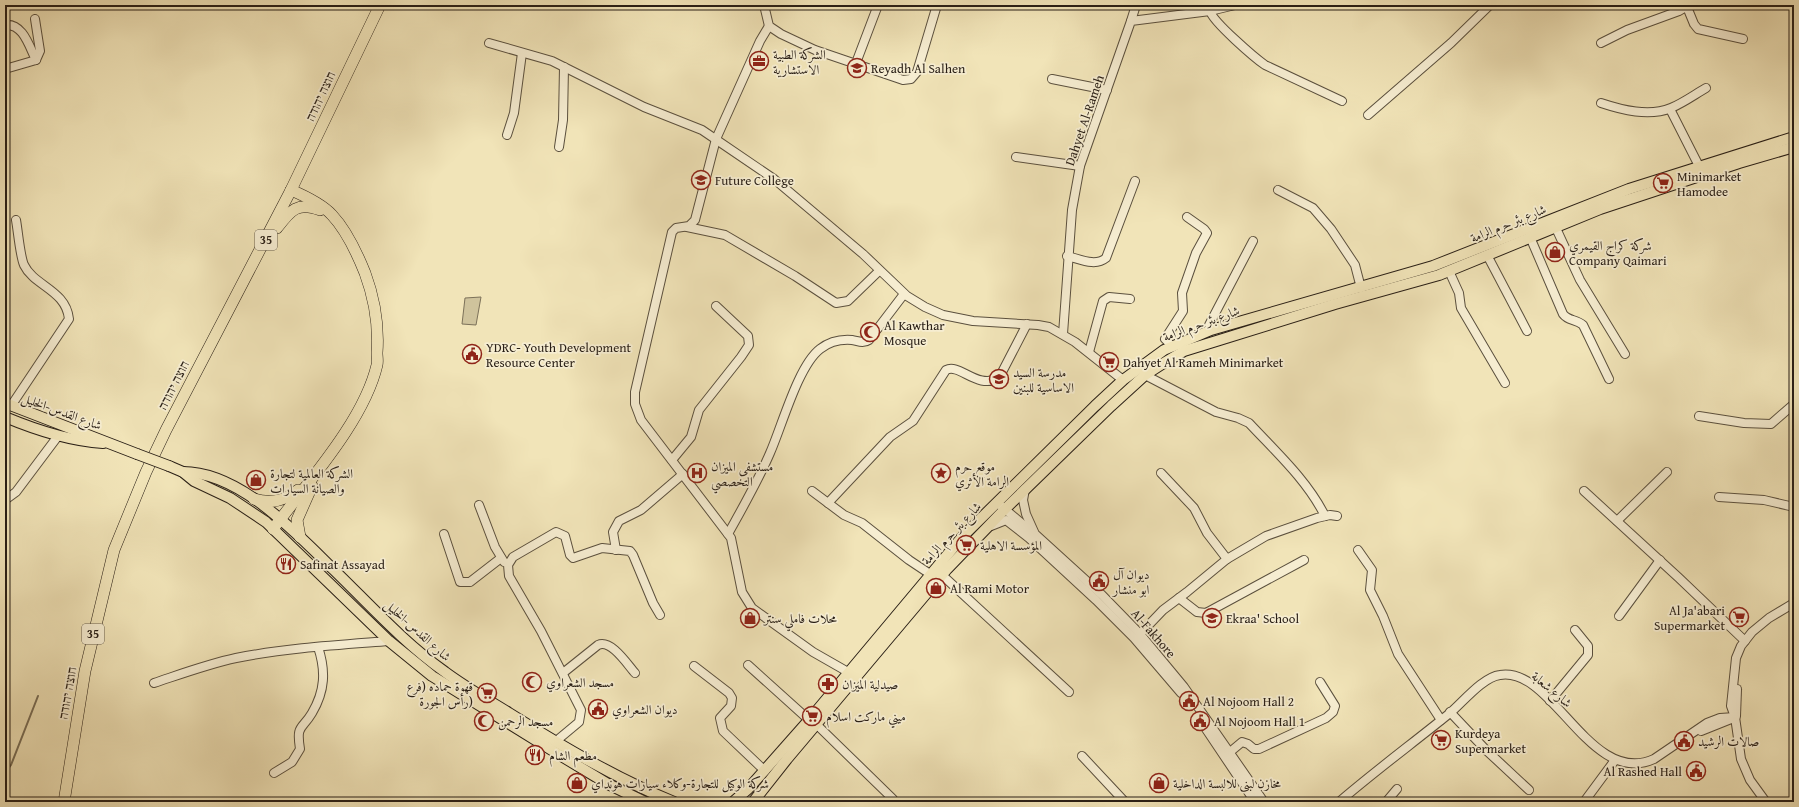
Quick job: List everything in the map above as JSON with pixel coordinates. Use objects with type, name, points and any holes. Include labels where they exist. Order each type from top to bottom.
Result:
[{"type":"highway","name":"חוצה יהודה","points":[[64,802],[85,671],[114,550],[146,472],[169,424],[291,190],[380,5]]},
{"type":"highway","points":[[273,528],[352,423],[371,387],[377,364],[377,316],[370,288],[352,245],[332,214],[310,195],[304,187],[302,180],[321,128]]},
{"type":"highway","points":[[291,190],[309,199],[332,214]]},
{"type":"highway","points":[[261,249],[292,210],[303,205],[311,206],[332,214]]},
{"type":"highway","points":[[254,499],[266,503],[279,501],[290,497],[314,474]]},
{"type":"highway","points":[[300,537],[296,520],[314,474]]},
{"type":"main road","name":"شارع بئر حرم الرامة","points":[[753,802],[813,723],[848,672],[930,574],[996,503],[1123,380],[1152,357],[1164,350],[1211,330],[1433,266],[1629,190],[1794,137]]},
{"type":"main road","name":"شارع بئر حرم الرامة","points":[[733,802],[748,789],[813,723],[942,575],[1005,509],[1145,376],[1184,351],[1335,304],[1449,271],[1555,226],[1646,193],[1794,147]]},
{"type":"main road","name":"شارع القدس-الخليل","points":[[8,405],[169,466],[182,472],[194,481],[230,498],[273,528],[389,641],[432,676],[582,769],[645,802]]},
{"type":"main road","name":"شارع القدس-الخليل","points":[[5,416],[58,436],[80,442],[111,443]]},
{"type":"main road","name":"شارع القدس-الخليل","points":[[182,472],[198,472],[238,489],[281,518],[420,653],[446,673],[555,742],[612,774],[674,802]]},
{"type":"street","points":[[764,5],[769,26],[781,34],[815,50],[856,63],[901,80],[913,77],[917,72],[937,5]]},
{"type":"street","points":[[856,63],[878,5]]},
{"type":"street","name":"Dahyet Al-Rameh","points":[[1063,334],[1067,256],[1072,210],[1080,166],[1136,5]]},
{"type":"street","points":[[1131,21],[1235,5]]},
{"type":"street","points":[[1368,115],[1451,43],[1490,5]]},
{"type":"street","points":[[1601,43],[1627,30],[1679,11],[1688,6],[1694,24],[1698,29],[1742,39]]},
{"type":"street","points":[[1210,8],[1254,57],[1265,65],[1342,101]]},
{"type":"street","points":[[5,69],[36,60],[40,51],[35,19]]},
{"type":"street","points":[[5,25],[12,24],[19,28],[36,60]]},
{"type":"street","points":[[687,227],[695,220],[716,139],[756,48],[769,26]]},
{"type":"street","points":[[489,43],[552,61],[644,107],[702,130],[774,179],[863,254],[904,294],[943,315],[973,321],[1027,324],[1049,327],[1063,334],[1089,352],[1123,380]]},
{"type":"street","points":[[507,135],[514,113],[522,53]]},
{"type":"street","points":[[559,148],[563,120],[564,67]]},
{"type":"street","points":[[1052,79],[1107,90]]},
{"type":"street","points":[[1601,103],[1623,110],[1649,112],[1670,108],[1706,88]]},
{"type":"street","points":[[1670,108],[1700,168]]},
{"type":"street","points":[[1016,157],[1080,166]]},
{"type":"street","points":[[1067,256],[1094,263],[1102,261],[1106,258],[1135,181]]},
{"type":"street","points":[[1278,190],[1313,208],[1322,218],[1355,266],[1361,288]]},
{"type":"street","points":[[1173,347],[1165,339],[1183,312],[1182,292],[1196,252],[1207,233],[1204,229],[1187,217]]},
{"type":"street","points":[[8,405],[69,319],[68,309],[62,301],[24,266],[16,220]]},
{"type":"street","points":[[1555,226],[1580,280],[1625,354]]},
{"type":"street","points":[[848,672],[812,652],[752,608],[742,592],[734,546],[728,534],[641,420],[636,409],[635,398],[671,233],[676,228],[687,227],[725,235],[795,276],[836,303],[848,300],[879,271]]},
{"type":"street","points":[[1530,237],[1563,314],[1569,320],[1578,321],[1583,325],[1609,379]]},
{"type":"street","points":[[1211,330],[1209,325],[1253,241]]},
{"type":"street","points":[[1487,255],[1527,331]]},
{"type":"street","points":[[1449,271],[1460,293],[1461,308],[1505,383]]},
{"type":"street","points":[[728,534],[748,498],[770,452],[790,400],[811,359],[819,350],[834,342],[847,340],[864,342],[869,340],[904,294]]},
{"type":"street","points":[[1089,352],[1103,301],[1109,297],[1130,299]]},
{"type":"street","points":[[672,460],[691,437],[699,410],[741,357],[749,344],[747,335],[716,306]]},
{"type":"street","points":[[828,503],[890,437],[913,421],[946,370],[952,368],[979,381],[988,381],[999,378],[1027,324]]},
{"type":"street","points":[[1145,376],[1216,412],[1238,418],[1249,423],[1302,481],[1318,502],[1325,516]]},
{"type":"street","points":[[1699,416],[1744,423],[1771,424],[1794,404]]},
{"type":"street","points":[[5,500],[16,492],[58,436]]},
{"type":"street","points":[[1617,521],[1667,472]]},
{"type":"street","points":[[1161,473],[1194,508],[1207,533],[1227,558]]},
{"type":"street","points":[[616,550],[613,532],[619,521],[641,510],[683,474]]},
{"type":"street","name":"Al-Fakhore","points":[[1026,489],[1023,500],[1026,514],[1035,534],[1102,595],[1140,634],[1184,687],[1264,802]]},
{"type":"street","points":[[812,491],[847,517],[862,523],[909,560],[930,574]]},
{"type":"street","points":[[1584,491],[1660,560],[1745,641]]},
{"type":"street","points":[[1719,497],[1764,500],[1794,507]]},
{"type":"street","points":[[996,503],[1035,534]]},
{"type":"street","points":[[479,505],[501,558],[508,568],[509,576],[579,704],[581,714],[579,722],[555,742]]},
{"type":"street","points":[[987,528],[1006,520],[1005,509]]},
{"type":"street","points":[[1140,634],[1163,610],[1227,558],[1266,536],[1325,516],[1337,516]]},
{"type":"street","name":"Al-Fakhore","points":[[1006,520],[1029,538],[1096,600],[1134,638],[1180,690],[1255,802]]},
{"type":"street","points":[[508,568],[513,557],[556,532],[565,536],[573,557],[602,548],[629,551],[633,553],[653,603],[660,615]]},
{"type":"street","points":[[444,534],[460,582],[470,582],[501,558]]},
{"type":"street","points":[[1358,550],[1372,570],[1370,590],[1383,616],[1398,654],[1441,720]]},
{"type":"street","points":[[1179,598],[1197,612],[1206,613],[1304,560]]},
{"type":"street","points":[[1619,616],[1660,560]]},
{"type":"street","points":[[942,575],[1069,692]]},
{"type":"street","points":[[1766,802],[1750,780],[1741,759],[1735,717],[1738,706],[1735,679],[1736,658],[1745,641],[1752,632],[1769,618],[1794,603]]},
{"type":"street","points":[[1550,701],[1588,655],[1588,646],[1575,630]]},
{"type":"street","points":[[154,683],[202,667],[237,658],[318,647],[389,641]]},
{"type":"street","points":[[562,673],[598,645],[604,643],[610,646],[635,673]]},
{"type":"street","points":[[274,773],[292,762],[300,749],[298,738],[300,726],[311,714],[318,699],[323,682],[323,664],[318,647]]},
{"type":"street","points":[[748,665],[813,723],[893,799]]},
{"type":"street","points":[[694,666],[729,693],[732,698],[731,706],[720,718],[723,731],[765,771]]},
{"type":"street","name":"شارع شعابة","points":[[1339,802],[1441,720],[1484,682],[1499,675],[1509,674],[1530,683],[1596,746],[1615,760],[1634,764],[1644,763],[1696,732],[1707,723],[1720,718],[1735,717]]},
{"type":"street","points":[[1230,752],[1242,742],[1258,749],[1326,718],[1334,712],[1335,706],[1320,682]]},
{"type":"street","points":[[1450,712],[1486,750],[1529,790]]},
{"type":"street","points":[[1082,756],[1125,802]]},
{"type":"street","points":[[1584,802],[1615,760]]},
{"type":"street","points":[[1386,802],[1397,789]]},
{"type":"shaded area","points":[[481,297],[476,325],[462,324],[465,298]]},
{"type":"waterway","points":[[5,773],[11,765],[38,696]]},
{"type":"place","name":"الشركة الطبية الاستشارية","points":[[759,61]]},
{"type":"place","name":"Reyadh Al Salhen","points":[[857,68]]},
{"type":"place","name":"Future College","points":[[701,180]]},
{"type":"place","name":"Minimarket Hamodee","points":[[1663,183]]},
{"type":"place","name":"شركة كراج القيمري Company Qaimari","points":[[1555,252]]},
{"type":"place","name":"Al Kawthar Mosque","points":[[870,332]]},
{"type":"place","name":"YDRC- Youth Development Resource Center","points":[[472,354]]},
{"type":"place","name":"Dahyet Al Rameh Minimarket","points":[[1109,362]]},
{"type":"place","name":"مدرسة السيد الاساسية للبنين","points":[[999,379]]},
{"type":"place","name":"مستشفى الميزان التخصصي","points":[[697,473]]},
{"type":"place","name":"موقع حرم الرامة الأثري","points":[[941,473]]},
{"type":"place","name":"الشركة العالمية لتجارة والصيانة السيارات","points":[[256,480]]},
{"type":"place","name":"المؤسسة الاهلية","points":[[966,545]]},
{"type":"place","name":"Safinat Assayad","points":[[286,564]]},
{"type":"place","name":"ديوان آل ابو منشار","points":[[1099,581]]},
{"type":"place","name":"Al Rami Motor","points":[[936,588]]},
{"type":"place","name":"Al Ja'abari Supermarket","points":[[1739,617]]},
{"type":"place","name":"محلات فاملي سنتر","points":[[750,618]]},
{"type":"place","name":"Ekraa' School","points":[[1212,618]]},
{"type":"place","name":"مسجد الشعراوي","points":[[532,682]]},
{"type":"place","name":"صيدلية الميزان","points":[[828,684]]},
{"type":"place","name":"قهوة حماده (فرع رأس الجورة)","points":[[487,693]]},
{"type":"place","name":"Al Nojoom Hall 2","points":[[1189,701]]},
{"type":"place","name":"ديوان الشعراوي","points":[[598,709]]},
{"type":"place","name":"ميني ماركت اسلام","points":[[812,716]]},
{"type":"place","name":"مسجد الرحمن","points":[[484,721]]},
{"type":"place","name":"Al Nojoom Hall 1","points":[[1200,721]]},
{"type":"place","name":"Kurdeya Supermarket","points":[[1441,740]]},
{"type":"place","name":"صالات الرشيد","points":[[1684,741]]},
{"type":"place","name":"مطعم الشام","points":[[535,755]]},
{"type":"place","name":"Al Rashed Hall","points":[[1696,771]]},
{"type":"place","name":"شركة الوكيل للتجارة-وكلاء سيارات هونداي","points":[[577,783]]},
{"type":"place","name":"مخازن لبنى للالبسة الداخلية","points":[[1159,783]]}]
